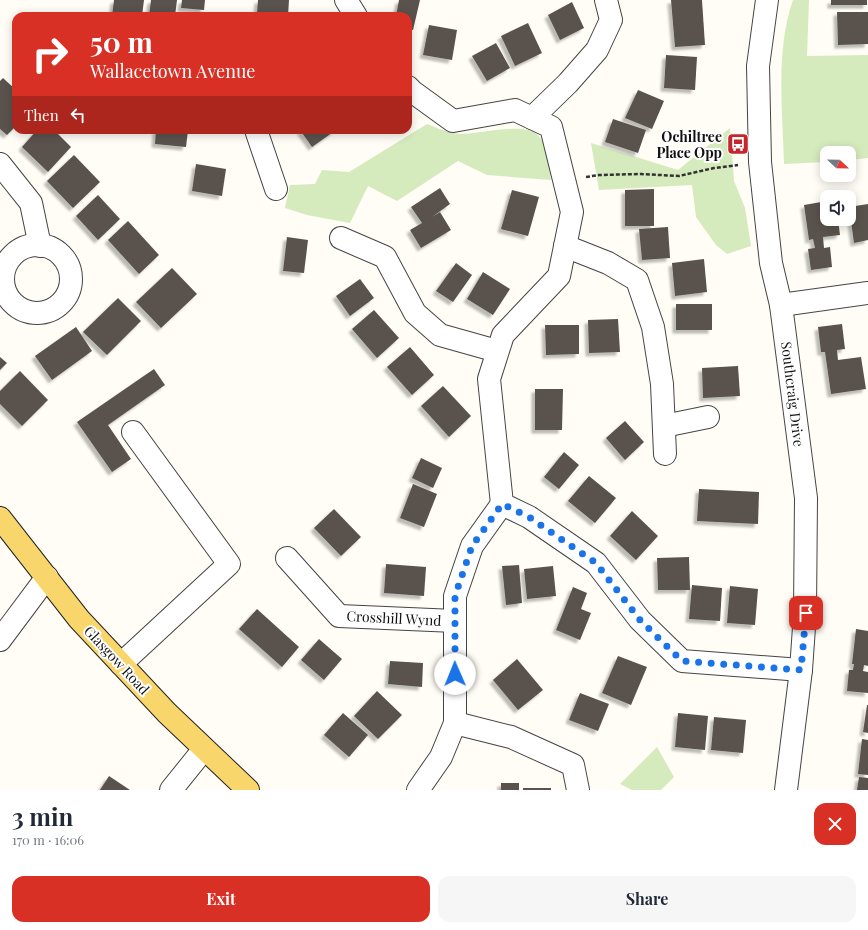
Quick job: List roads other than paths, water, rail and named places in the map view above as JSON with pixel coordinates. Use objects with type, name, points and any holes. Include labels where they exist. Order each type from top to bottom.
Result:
[{"type":"main road","name":"Glasgow Road","points":[[0,518],[79,619],[167,713],[248,790]]},
{"type":"street","points":[[346,0],[354,12]]},
{"type":"street","points":[[532,118],[568,83],[597,50],[611,20],[606,0]]},
{"type":"street","name":"Southcraig Drive","points":[[766,0],[758,66],[760,162],[771,263],[781,305],[806,498],[806,613],[801,670],[786,790]]},
{"type":"street","points":[[412,91],[453,121],[515,110],[551,127],[572,212],[559,276],[503,335],[489,379],[502,504],[472,546],[455,596],[455,723],[441,757],[418,790]]},
{"type":"street","points":[[257,134],[276,189]]},
{"type":"street","points":[[0,164],[31,203],[40,246]]},
{"type":"street","points":[[340,238],[384,257],[415,313],[440,335],[498,351]]},
{"type":"street","points":[[565,246],[608,263],[637,280],[653,327],[662,384],[665,454]]},
{"type":"street","points":[[781,305],[868,293]]},
{"type":"street","points":[[664,426],[708,417]]},
{"type":"street","points":[[121,664],[229,564],[133,432]]},
{"type":"street","points":[[502,504],[529,517],[596,563],[640,620],[682,661],[801,670]]},
{"type":"street","name":"Crosshill Wynd","points":[[287,558],[339,616],[455,621]]},
{"type":"street","points":[[0,640],[47,577]]},
{"type":"street","points":[[455,723],[511,738],[573,765],[578,790]]},
{"type":"street","points":[[171,790],[204,749]]},
{"type":"place","name":"Ochiltree Place Opp","points":[[738,144]]}]
